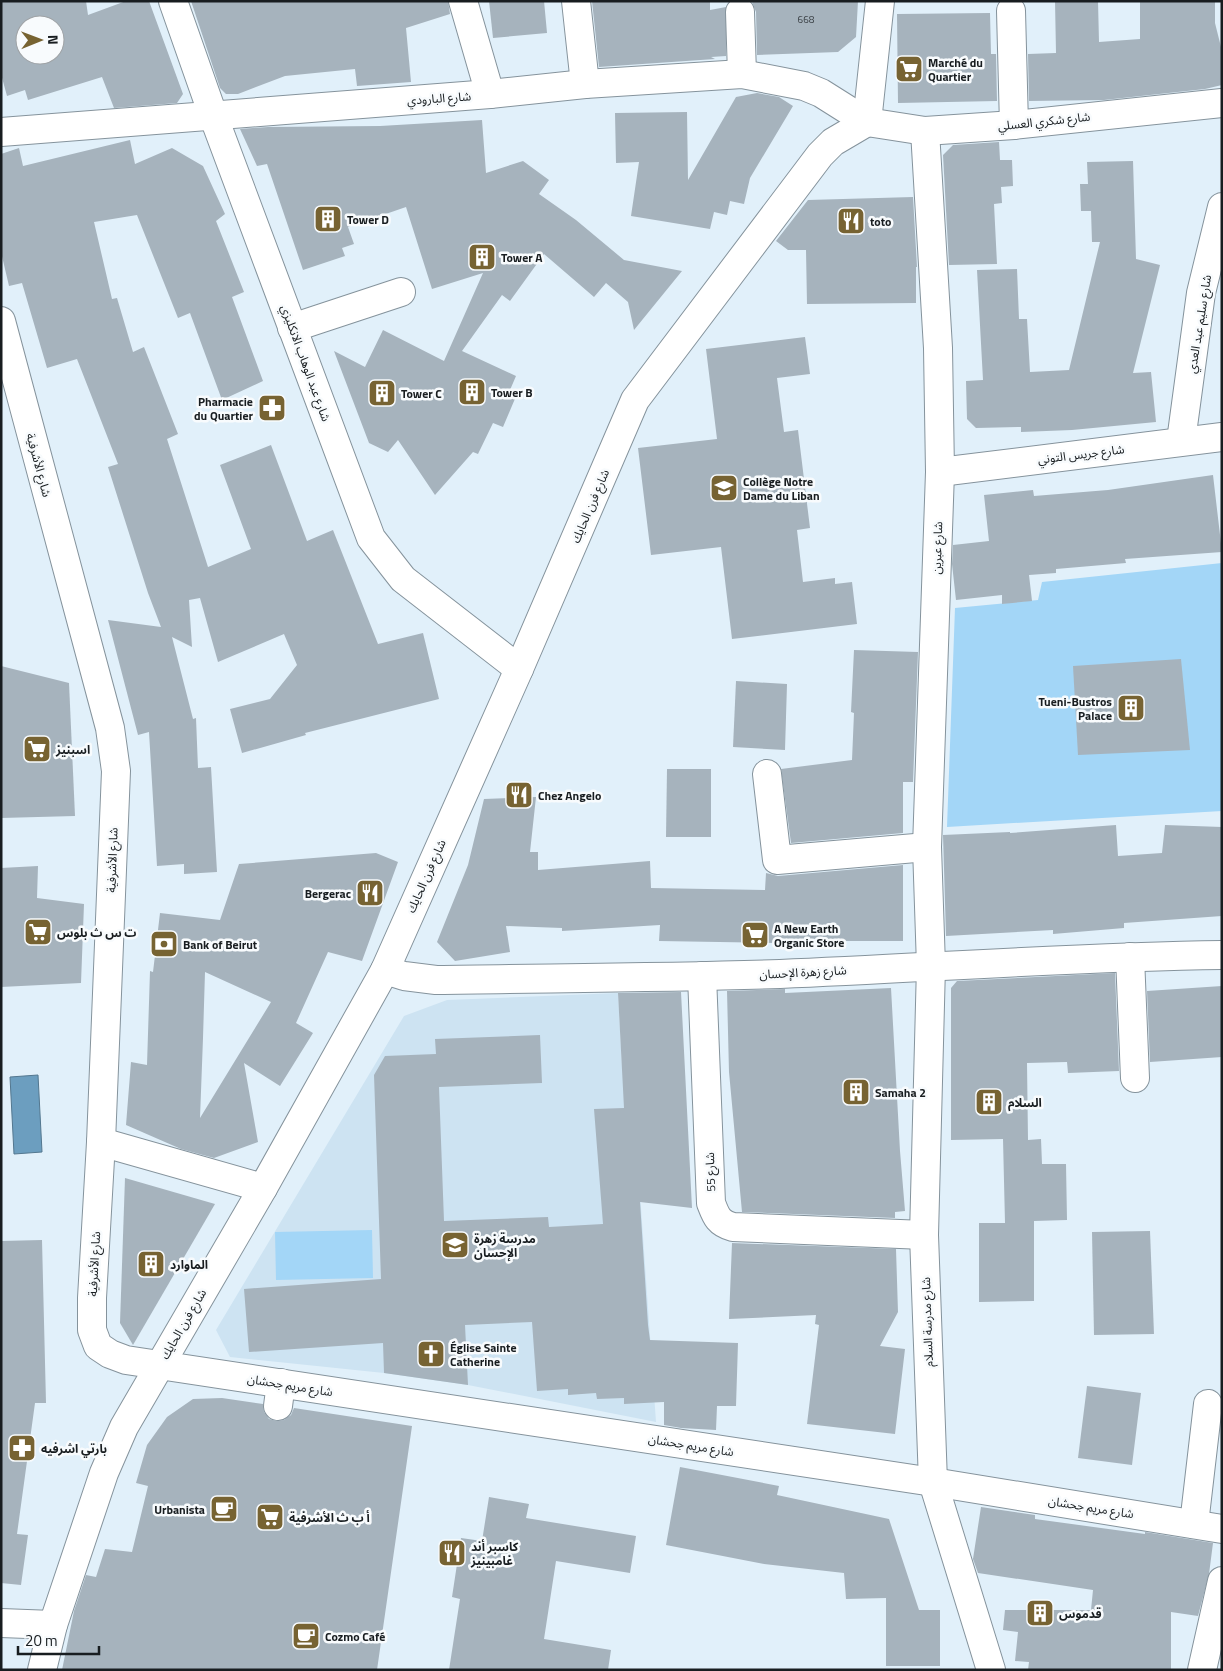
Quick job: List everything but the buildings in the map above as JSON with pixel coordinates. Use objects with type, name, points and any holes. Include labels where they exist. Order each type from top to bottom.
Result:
[{"type":"street","name":"شارع عبد الوهاب الانكليزي","points":[[173,1],[213,115],[370,538],[403,579],[519,668]]},
{"type":"street","points":[[462,1],[490,94]]},
{"type":"street","points":[[576,1],[584,84]]},
{"type":"street","points":[[867,122],[880,1]]},
{"type":"street","points":[[740,12],[742,74]]},
{"type":"street","points":[[1011,12],[1014,125]]},
{"type":"street","name":"شارع البارودي","points":[[1,132],[490,94],[584,84],[742,74],[804,86],[821,93],[867,122]]},
{"type":"street","name":"شارع شكري العسلي","points":[[867,122],[925,131],[1014,125],[1222,103]]},
{"type":"street","name":"شارع فرن الحايك","points":[[42,1670],[53,1625],[104,1473],[124,1427],[263,1188],[385,970],[635,400],[820,155],[833,142],[867,122]]},
{"type":"street","name":"شارع عبرين","points":[[925,131],[938,348],[940,472],[927,847],[931,966]]},
{"type":"street","name":"شارع سليم عبد العدي","points":[[1181,441],[1201,293],[1222,207]]},
{"type":"street","points":[[292,328],[401,292]]},
{"type":"street","name":"شارع الأشرفية","points":[[1,321],[110,728],[116,771],[92,1330],[98,1346],[110,1354],[126,1360],[160,1365]]},
{"type":"street","name":"شارع جريس التوني","points":[[940,472],[1222,437]]},
{"type":"street","points":[[767,774],[777,860],[927,847]]},
{"type":"street","name":"شارع زهرة الإحسان","points":[[385,970],[404,976],[436,980],[702,976],[1130,957],[1222,955]]},
{"type":"street","points":[[1130,957],[1135,1078]]},
{"type":"street","name":"شارع مدرسة السلام","points":[[931,966],[924,1235],[933,1482],[991,1670]]},
{"type":"street","name":"شارع 55","points":[[702,976],[710,1195],[717,1218],[724,1225],[733,1227],[924,1235]]},
{"type":"street","points":[[100,1142],[263,1188]]},
{"type":"street","name":"شارع مريم جحشان","points":[[160,1365],[285,1395],[933,1482],[1222,1529]]},
{"type":"street","points":[[1194,1524],[1208,1404]]},
{"type":"street","points":[[1202,1670],[1222,1581]]},
{"type":"street","points":[[1,1623],[53,1625]]},
{"type":"shaded area","points":[[1222,563],[1222,811],[947,827],[955,608],[1038,600],[1042,582]]},
{"type":"shaded area","name":"مدرسة زهرة الإحسان","points":[[618,993],[622,1066],[631,1065],[656,1422],[468,1385],[384,1373],[230,1357],[216,1330],[404,1016],[447,1000]]},
{"type":"shaded area","points":[[38,1075],[42,1152],[14,1154],[10,1077]]},
{"type":"shaded area","points":[[372,1230],[373,1278],[276,1280],[275,1232]]},
{"type":"place","name":"Marché du Quartier","points":[[909,69]]},
{"type":"place","name":"Tower D","points":[[328,219]]},
{"type":"place","name":"toto","points":[[851,221]]},
{"type":"place","name":"Tower A","points":[[482,257]]},
{"type":"place","name":"Tower B","points":[[472,392]]},
{"type":"place","name":"Tower C","points":[[382,393]]},
{"type":"place","name":"Pharmacie du Quartier","points":[[272,408]]},
{"type":"place","name":"Collège Notre Dame du Liban","points":[[724,488]]},
{"type":"place","name":"Tueni-Bustros Palace","points":[[1131,708]]},
{"type":"place","name":"اسبنيز","points":[[37,749]]},
{"type":"place","name":"Chez Angelo","points":[[519,795]]},
{"type":"place","name":"Bergerac","points":[[370,893]]},
{"type":"place","name":"ت س ث بلوس","points":[[38,932]]},
{"type":"place","name":"A New Earth Organic Store","points":[[755,935]]},
{"type":"place","name":"Bank of Beirut","points":[[164,944]]},
{"type":"place","name":"Samaha 2","points":[[856,1092]]},
{"type":"place","name":"السلام","points":[[989,1102]]},
{"type":"place","name":"مدرسة زهرة الإحسان","points":[[455,1245]]},
{"type":"place","name":"الماوارد","points":[[151,1264]]},
{"type":"place","name":"Église Sainte Catherine","points":[[431,1354]]},
{"type":"place","name":"بارتي اشرفيه","points":[[22,1448]]},
{"type":"place","name":"Urbanista","points":[[224,1509]]},
{"type":"place","name":"أ ب ث الأشرفية","points":[[270,1517]]},
{"type":"place","name":"كاسبر أند غامبينيز","points":[[452,1553]]},
{"type":"place","name":"قدموس","points":[[1040,1613]]},
{"type":"place","name":"Cozmo Café","points":[[306,1636]]}]
